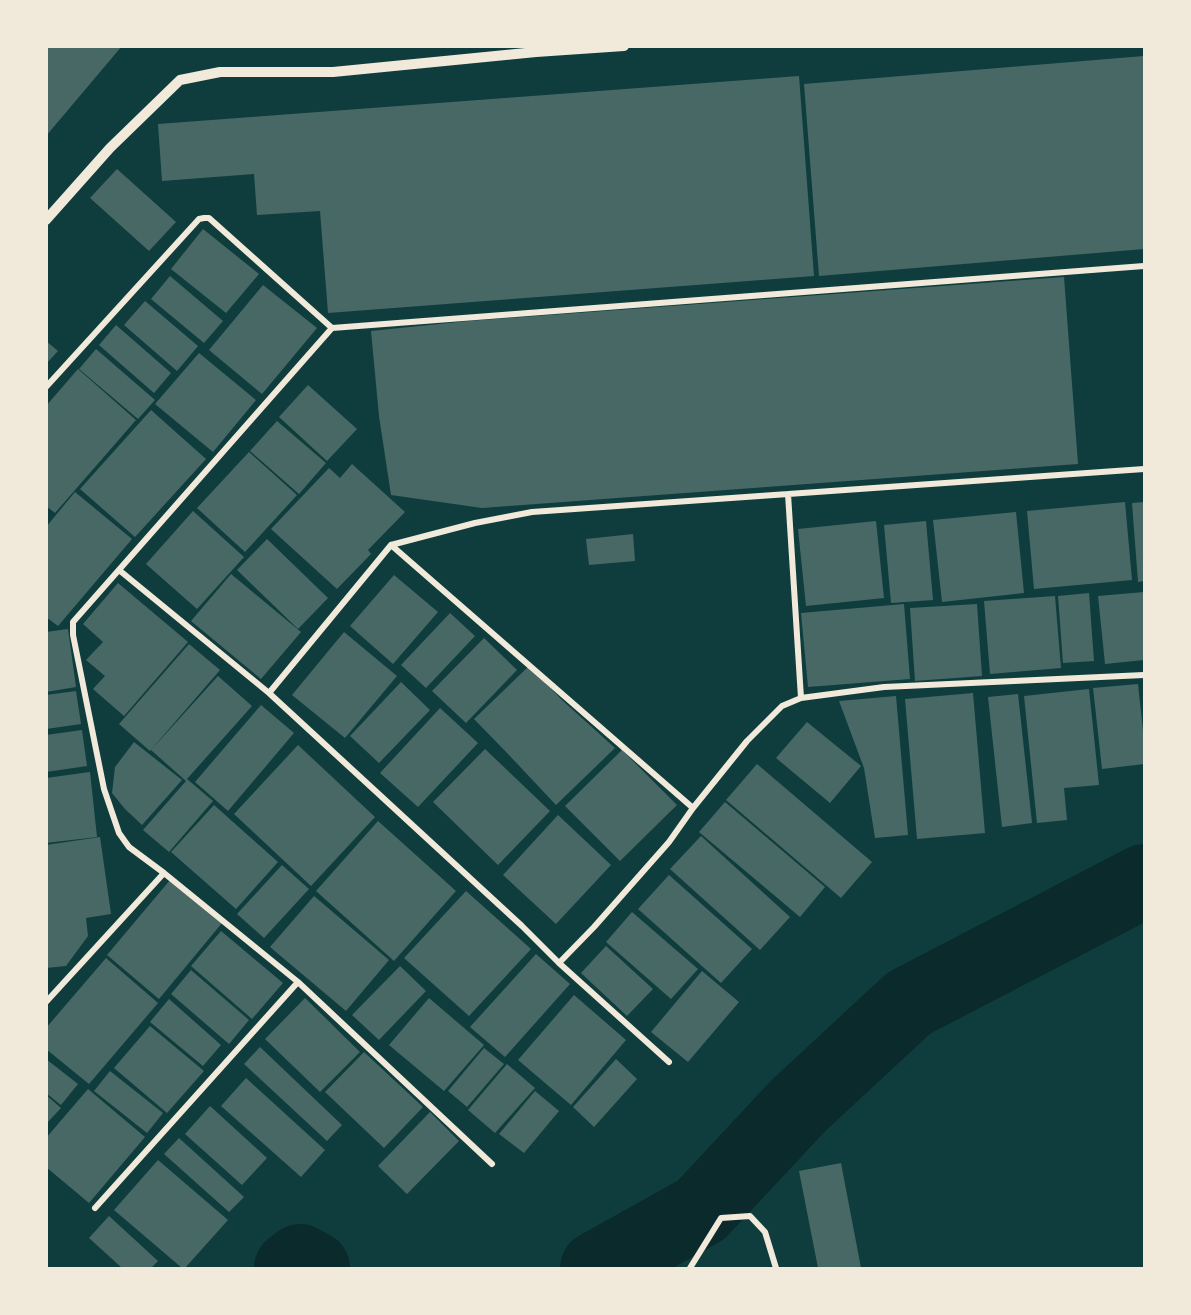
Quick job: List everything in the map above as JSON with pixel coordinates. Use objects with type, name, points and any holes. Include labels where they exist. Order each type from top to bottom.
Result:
[{"type":"street","points":[[46,220],[110,148],[180,80],[220,72],[333,72],[536,49],[624,46]]},
{"type":"street","points":[[46,387],[199,219],[209,218],[332,328]]},
{"type":"street","points":[[492,1164],[298,982],[164,873],[129,848],[119,834],[104,789],[73,635],[73,622],[332,328],[1144,266]]},
{"type":"street","points":[[269,693],[392,545],[475,523],[532,512],[1144,469]]},
{"type":"street","points":[[788,494],[801,698]]},
{"type":"street","points":[[392,545],[693,808]]},
{"type":"street","points":[[119,570],[269,693],[522,926],[559,963],[669,1062]]},
{"type":"street","points":[[559,963],[669,842],[747,741],[782,706],[801,698],[884,687],[1144,675]]},
{"type":"street","points":[[46,1002],[164,873]]},
{"type":"street","points":[[95,1208],[298,982]]},
{"type":"street","points":[[690,1269],[721,1218],[750,1216],[765,1232],[776,1269]]},
{"type":"building","points":[[46,46],[122,46],[46,136]]},
{"type":"building","points":[[1144,56],[1144,249],[819,276],[804,84]]},
{"type":"building","points":[[799,76],[814,276],[328,313],[320,211],[257,215],[254,174],[162,181],[158,124]]},
{"type":"building","points":[[117,169],[176,222],[149,251],[90,198]]},
{"type":"building","points":[[203,229],[259,274],[226,313],[171,269]]},
{"type":"building","points":[[170,276],[223,321],[204,343],[151,299]]},
{"type":"building","points":[[1064,277],[1078,464],[482,508],[391,495],[379,416],[371,331],[468,321]]},
{"type":"building","points":[[263,285],[317,328],[262,394],[209,350]]},
{"type":"building","points":[[145,301],[198,346],[177,371],[124,325]]},
{"type":"building","points":[[116,325],[171,373],[154,393],[99,345]]},
{"type":"building","points":[[46,341],[58,351],[46,364]]},
{"type":"building","points":[[96,349],[155,400],[138,419],[79,369]]},
{"type":"building","points":[[199,353],[256,400],[213,452],[155,404]]},
{"type":"building","points":[[78,369],[136,420],[55,513],[46,506],[46,406]]},
{"type":"building","points":[[308,385],[357,429],[327,461],[279,417]]},
{"type":"building","points":[[151,410],[206,459],[135,537],[80,489]]},
{"type":"building","points":[[277,421],[326,463],[299,494],[250,451]]},
{"type":"building","points":[[249,452],[297,495],[245,552],[197,508]]},
{"type":"building","points":[[352,464],[405,512],[368,550],[371,554],[337,589],[271,529],[329,468],[340,478]]},
{"type":"building","points":[[75,492],[132,539],[58,626],[46,617],[46,527]]},
{"type":"building","points":[[1125,502],[1132,580],[1034,589],[1027,511]]},
{"type":"building","points":[[1144,502],[1144,581],[1138,582],[1132,503]]},
{"type":"building","points":[[193,511],[244,557],[197,609],[146,564]]},
{"type":"building","points":[[1016,512],[1024,593],[942,602],[933,520]]},
{"type":"building","points":[[876,521],[884,598],[806,606],[798,529]]},
{"type":"building","points":[[926,521],[933,600],[891,603],[884,525]]},
{"type":"building","points":[[633,534],[635,561],[589,565],[586,539]]},
{"type":"building","points":[[267,539],[328,598],[298,629],[237,570]]},
{"type":"building","points":[[231,574],[301,632],[261,679],[191,621]]},
{"type":"building","points":[[394,575],[438,612],[393,664],[350,626]]},
{"type":"building","points":[[118,583],[188,642],[124,716],[93,689],[105,676],[86,660],[103,642],[83,624]]},
{"type":"building","points":[[1144,592],[1144,660],[1105,664],[1098,596]]},
{"type":"building","points":[[1089,593],[1094,661],[1063,663],[1058,596]]},
{"type":"building","points":[[1055,596],[1061,668],[990,674],[984,601]]},
{"type":"building","points":[[904,604],[910,679],[808,687],[801,613]]},
{"type":"building","points":[[977,604],[982,676],[915,681],[910,608]]},
{"type":"building","points":[[450,613],[475,636],[426,688],[401,665]]},
{"type":"building","points":[[68,629],[76,687],[46,692],[46,632]]},
{"type":"building","points":[[344,632],[397,676],[345,738],[292,695]]},
{"type":"building","points":[[484,638],[517,670],[466,723],[432,691]]},
{"type":"building","points":[[189,644],[220,670],[150,751],[119,724]]},
{"type":"building","points":[[529,666],[563,701],[615,748],[556,805],[474,719]]},
{"type":"building","points":[[218,676],[252,706],[187,779],[213,801],[169,852],[143,830],[186,781],[151,750]]},
{"type":"building","points":[[401,682],[430,710],[379,763],[350,736]]},
{"type":"building","points":[[1138,684],[1144,764],[1102,769],[1093,688]]},
{"type":"building","points":[[1089,689],[1099,785],[1064,788],[1067,820],[1037,823],[1024,696]]},
{"type":"building","points":[[76,691],[81,724],[46,729],[46,695]]},
{"type":"building","points":[[973,693],[985,833],[917,839],[905,699]]},
{"type":"building","points":[[1018,694],[1032,823],[1002,827],[988,697]]},
{"type":"building","points":[[896,696],[908,835],[875,838],[864,768],[839,701]]},
{"type":"building","points":[[261,705],[294,733],[228,811],[195,782]]},
{"type":"building","points":[[440,708],[478,743],[418,807],[380,773]]},
{"type":"building","points":[[807,722],[861,766],[830,803],[776,758]]},
{"type":"building","points":[[82,730],[87,766],[46,772],[46,735]]},
{"type":"building","points":[[134,742],[182,780],[142,825],[112,793],[115,767]]},
{"type":"building","points":[[298,745],[375,817],[311,886],[234,814]]},
{"type":"building","points":[[485,749],[550,811],[498,865],[433,802]]},
{"type":"building","points":[[622,750],[677,805],[620,861],[565,806]]},
{"type":"building","points":[[757,764],[872,862],[841,898],[726,800]]},
{"type":"building","points":[[90,772],[97,837],[46,843],[46,778]]},
{"type":"building","points":[[725,802],[825,887],[800,917],[699,832]]},
{"type":"building","points":[[214,805],[278,862],[236,909],[171,852]]},
{"type":"building","points":[[558,815],[611,865],[556,924],[503,875]]},
{"type":"building","points":[[378,821],[456,891],[394,961],[316,891]]},
{"type":"building","points":[[701,836],[790,917],[760,950],[670,869]]},
{"type":"building","points":[[100,837],[111,914],[86,918],[88,936],[66,966],[46,968],[46,845]]},
{"type":"building","points":[[282,865],[309,889],[264,938],[237,914]]},
{"type":"building","points":[[669,875],[752,949],[721,983],[638,909]]},
{"type":"building","points":[[170,880],[222,923],[159,999],[107,955]]},
{"type":"building","points":[[466,891],[531,949],[469,1016],[404,958]]},
{"type":"building","points":[[314,896],[389,960],[346,1011],[270,947]]},
{"type":"building","points":[[632,912],[698,969],[671,999],[606,942]]},
{"type":"building","points":[[221,931],[283,983],[252,1019],[191,966]]},
{"type":"building","points":[[606,946],[653,989],[627,1016],[581,973]]},
{"type":"building","points":[[536,954],[570,984],[505,1057],[470,1027]]},
{"type":"building","points":[[106,958],[158,1003],[89,1084],[46,1049],[46,1028]]},
{"type":"building","points":[[400,966],[426,991],[379,1040],[352,1015]]},
{"type":"building","points":[[191,970],[249,1020],[229,1044],[171,994]]},
{"type":"building","points":[[702,971],[739,1002],[688,1062],[651,1032]]},
{"type":"building","points":[[574,995],[626,1040],[571,1105],[518,1060]]},
{"type":"building","points":[[305,998],[360,1052],[320,1092],[265,1039]]},
{"type":"building","points":[[429,998],[484,1045],[444,1091],[389,1045]]},
{"type":"building","points":[[169,999],[221,1045],[203,1066],[150,1022]]},
{"type":"building","points":[[150,1026],[204,1071],[167,1113],[114,1068]]},
{"type":"building","points":[[260,1047],[342,1125],[327,1141],[244,1064]]},
{"type":"building","points":[[484,1048],[504,1064],[467,1107],[448,1091]]},
{"type":"building","points":[[364,1052],[423,1107],[384,1148],[325,1092]]},
{"type":"building","points":[[46,1059],[78,1084],[61,1105],[46,1093]]},
{"type":"building","points":[[616,1059],[637,1079],[594,1127],[573,1107]]},
{"type":"building","points":[[507,1064],[535,1088],[495,1133],[468,1110]]},
{"type":"building","points":[[110,1071],[163,1113],[147,1133],[94,1091]]},
{"type":"building","points":[[246,1078],[325,1150],[301,1177],[221,1106]]},
{"type":"building","points":[[88,1089],[145,1137],[89,1203],[46,1167],[46,1138]]},
{"type":"building","points":[[535,1091],[559,1111],[524,1153],[499,1134]]},
{"type":"building","points":[[46,1095],[61,1108],[46,1124]]},
{"type":"building","points":[[210,1106],[267,1158],[242,1185],[185,1134]]},
{"type":"building","points":[[430,1112],[459,1141],[407,1194],[378,1166]]},
{"type":"building","points":[[179,1138],[244,1197],[229,1212],[164,1154]]},
{"type":"building","points":[[158,1160],[228,1220],[185,1268],[182,1268],[114,1210]]},
{"type":"building","points":[[841,1163],[861,1268],[818,1268],[799,1171]]},
{"type":"building","points":[[109,1216],[158,1261],[151,1268],[122,1268],[89,1238]]},
{"type":"waterway","points":[[597,1268],[701,1210],[798,1106],[909,1003],[1144,881]]},
{"type":"waterway","points":[[291,1268],[300,1261],[313,1268]]}]
